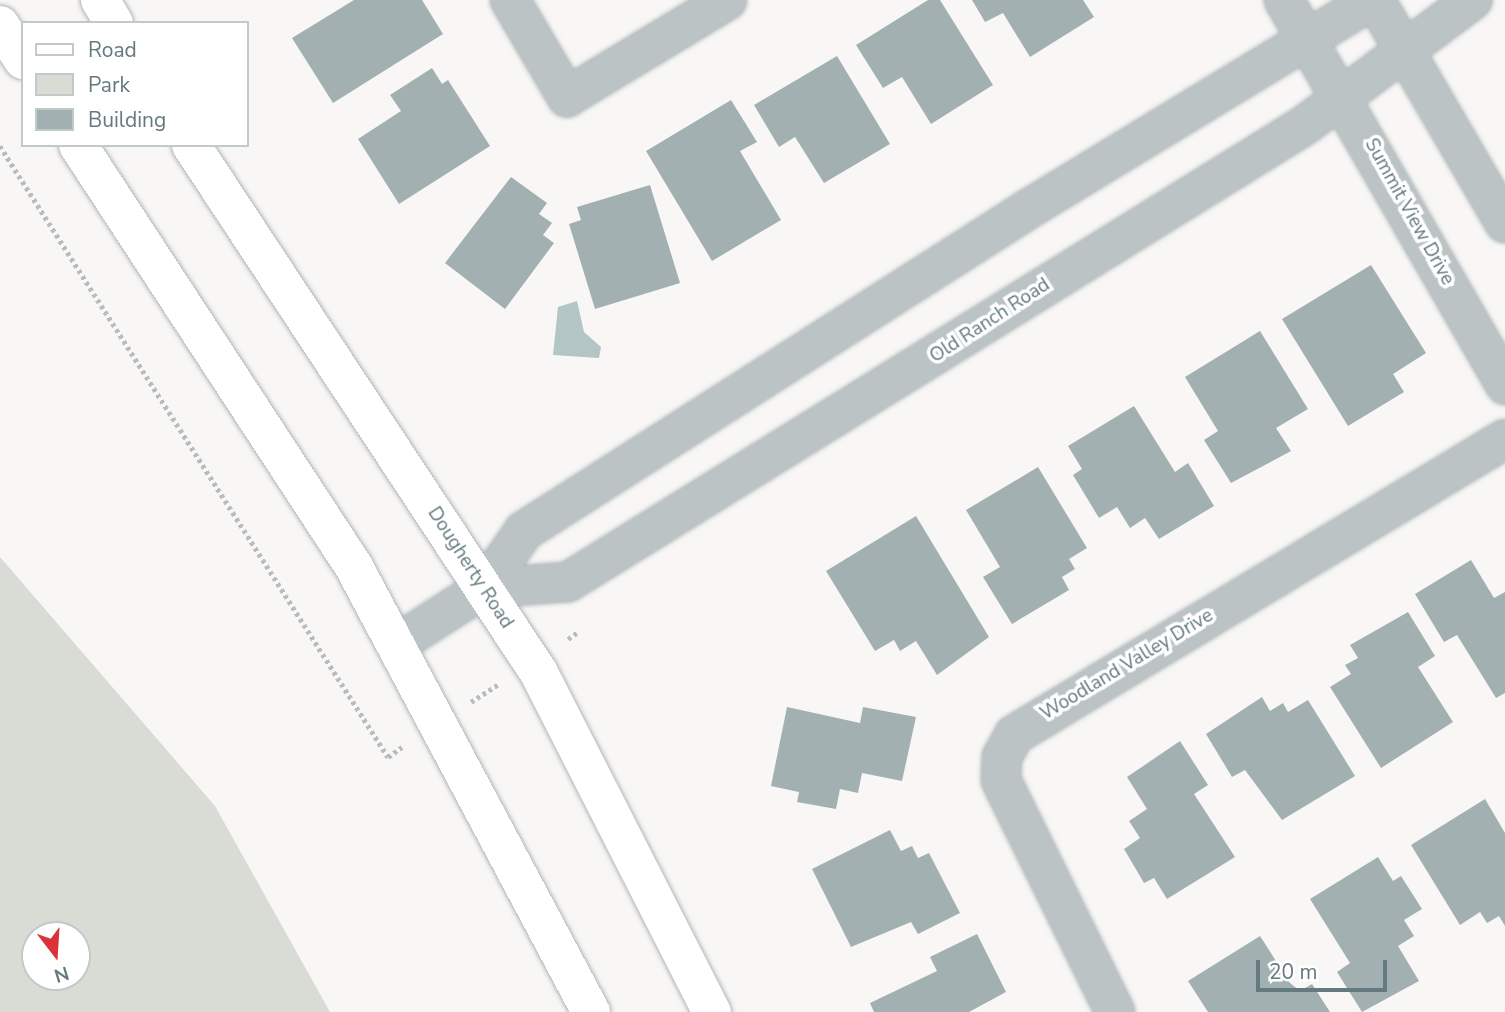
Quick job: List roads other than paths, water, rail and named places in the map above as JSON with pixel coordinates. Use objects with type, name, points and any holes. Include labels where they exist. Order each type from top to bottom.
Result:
[{"type":"main road","points":[[100,0],[113,21]]},
{"type":"main road","points":[[0,25],[21,57]]},
{"type":"main road","points":[[79,147],[354,567],[441,722],[591,1012]]},
{"type":"main road","name":"Dougherty Road","points":[[192,147],[532,662],[712,1012]]},
{"type":"street","points":[[510,0],[568,97],[727,0]]},
{"type":"street","name":"Summit View Drive","points":[[1284,0],[1344,97],[1505,385]]},
{"type":"street","points":[[1374,0],[1505,223]]},
{"type":"street","name":"Old Ranch Road","points":[[397,644],[484,588],[524,531],[1007,223],[1374,0]]},
{"type":"street","name":"Old Ranch Road","points":[[484,588],[568,582],[1344,97],[1407,53],[1472,0]]},
{"type":"street","name":"Woodland Valley Drive","points":[[1115,1012],[1001,780],[1002,757],[1014,735],[1505,439]]}]
